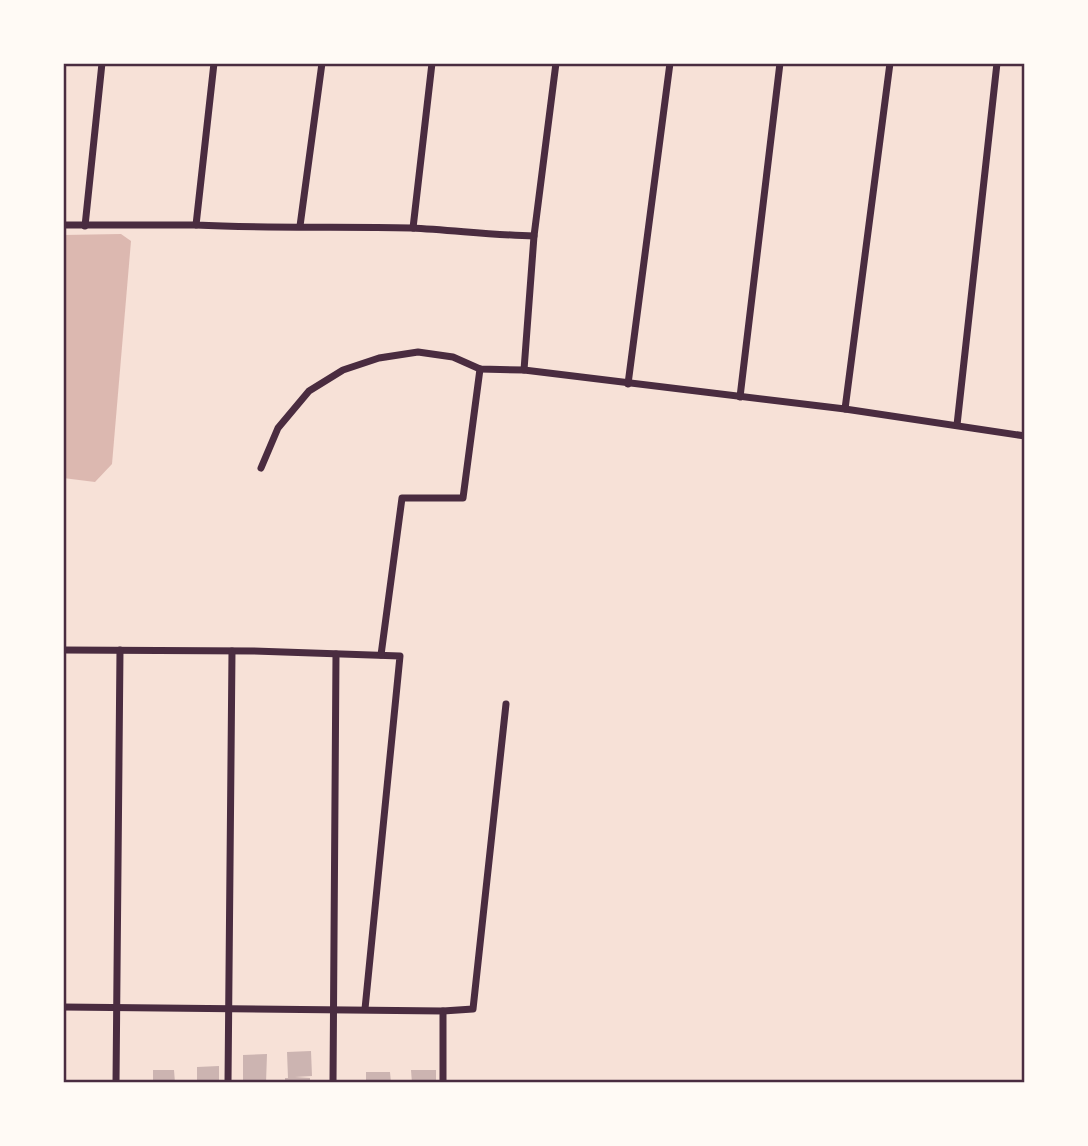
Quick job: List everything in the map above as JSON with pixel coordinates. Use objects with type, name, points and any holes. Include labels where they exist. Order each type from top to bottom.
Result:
[{"type":"street","points":[[85,226],[102,63]]},
{"type":"street","points":[[196,225],[214,63]]},
{"type":"street","points":[[300,226],[322,63]]},
{"type":"street","points":[[413,228],[432,63]]},
{"type":"street","points":[[524,370],[534,236],[556,63]]},
{"type":"street","points":[[628,384],[670,63]]},
{"type":"street","points":[[740,397],[780,63]]},
{"type":"street","points":[[845,409],[890,63]]},
{"type":"street","points":[[957,425],[997,63]]},
{"type":"street","points":[[63,225],[413,228],[534,236]]},
{"type":"street","points":[[261,468],[278,428],[309,391],[343,370],[379,358],[418,352],[453,357],[480,369],[524,370],[845,409],[1025,436]]},
{"type":"street","points":[[381,655],[402,498],[463,498],[480,369]]},
{"type":"street","points":[[63,650],[400,656],[365,1009]]},
{"type":"street","points":[[116,1083],[120,650]]},
{"type":"street","points":[[228,1083],[232,651]]},
{"type":"street","points":[[332,1083],[336,654]]},
{"type":"street","points":[[63,1007],[472,1009],[506,704]]},
{"type":"street","points":[[443,1010],[443,1083]]},
{"type":"shaded area","points":[[121,234],[131,241],[112,464],[95,482],[63,478],[63,235]]},
{"type":"building","points":[[311,1051],[312,1076],[295,1077],[310,1078],[310,1083],[285,1083],[285,1078],[288,1078],[287,1052]]},
{"type":"building","points":[[267,1054],[266,1083],[238,1083],[243,1081],[243,1055]]},
{"type":"building","points":[[219,1066],[219,1083],[197,1083],[197,1067]]},
{"type":"building","points":[[153,1070],[174,1070],[175,1083],[153,1083]]},
{"type":"building","points":[[411,1070],[436,1070],[436,1083],[412,1083]]},
{"type":"building","points":[[366,1072],[390,1072],[391,1083],[366,1083]]}]
